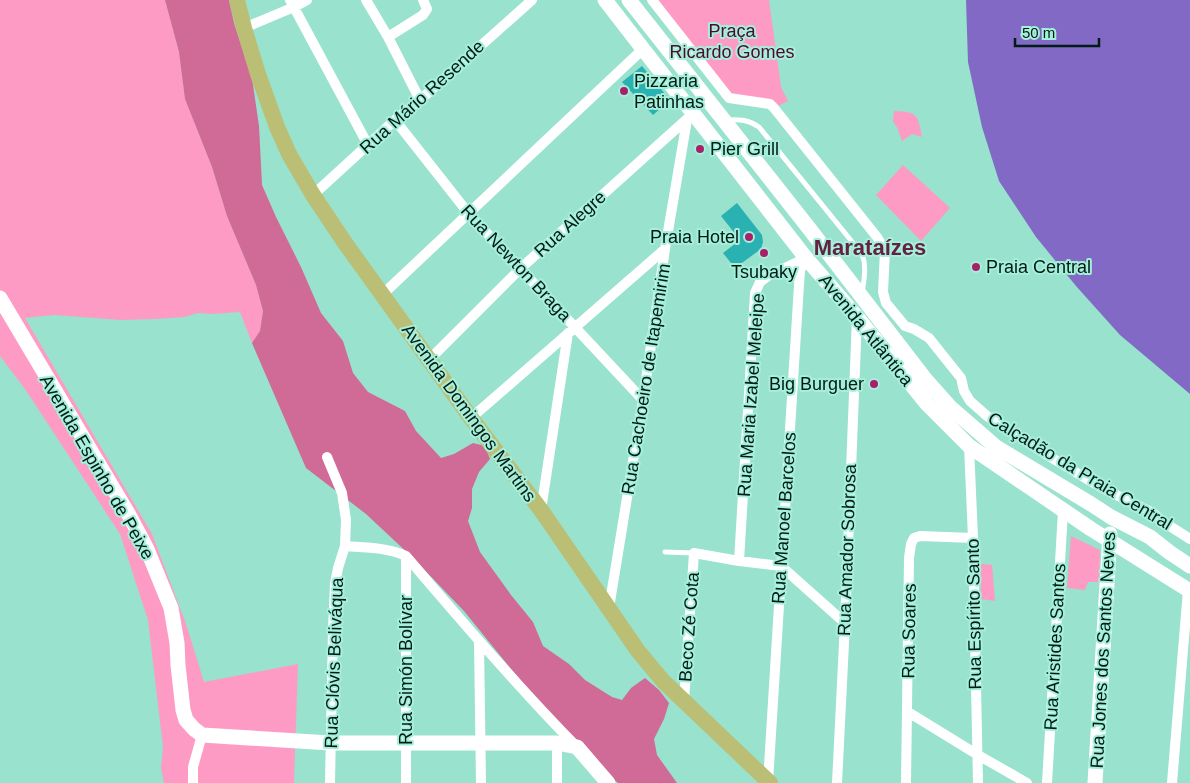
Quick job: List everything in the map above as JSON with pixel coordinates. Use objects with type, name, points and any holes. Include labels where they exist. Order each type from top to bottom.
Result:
[{"type":"main road","name":"Avenida Domingos Martins","points":[[238,0],[244,28],[258,74],[277,127],[289,154],[313,195],[345,243],[471,418],[541,510],[638,652],[662,681],[768,782]]},
{"type":"street","points":[[244,28],[292,3],[307,0]]},
{"type":"street","points":[[366,0],[388,37],[420,100]]},
{"type":"street","points":[[388,37],[423,15],[426,9],[423,0]]},
{"type":"street","name":"Rua Mário Resende","points":[[313,195],[532,0]]},
{"type":"street","name":"Avenida Atlântica","points":[[605,0],[643,49],[690,116],[927,404],[969,446],[1109,542],[1189,591]]},
{"type":"street","name":"Avenida Atlântica","points":[[629,0],[725,120],[926,380],[950,408],[996,447],[1111,517],[1150,537],[1190,566]]},
{"type":"street","name":"Calçadão da Praia Central","points":[[652,0],[729,98],[770,104],[774,108],[877,237],[885,250],[883,292],[886,303],[905,326],[928,338],[961,378],[964,391],[970,401],[987,416],[1046,455],[1102,488],[1153,513],[1190,539]]},
{"type":"street","points":[[292,3],[368,145]]},
{"type":"street","points":[[383,294],[643,49]]},
{"type":"street","name":"Rua Cachoeiro de Itapemirim","points":[[609,608],[666,250],[690,116]]},
{"type":"street","name":"Rua Alegre","points":[[429,360],[521,268],[690,116]]},
{"type":"street","name":"Rua Newton Braga","points":[[395,120],[469,214],[521,268],[572,330],[643,400]]},
{"type":"street","points":[[471,418],[666,250]]},
{"type":"street","name":"Rua Maria Izabel Meleipe","points":[[740,561],[755,293],[760,282],[768,276],[806,258]]},
{"type":"street","name":"Rua Manoel Barcelos","points":[[768,782],[800,270],[806,258]]},
{"type":"street","name":"Avenida Espinho de Peixe","points":[[0,298],[129,516],[146,549],[171,608],[177,643],[183,710],[186,720],[202,735]]},
{"type":"street","name":"Rua Amador Sobrosa","points":[[837,783],[857,317]]},
{"type":"street","points":[[541,510],[572,330]]},
{"type":"street","name":"Rua Espírito Santo","points":[[969,446],[978,783]]},
{"type":"street","name":"Rua Clóvis Beliváqua","points":[[327,457],[342,493],[346,520],[345,546],[335,584],[330,783]]},
{"type":"street","name":"Rua Aristides Santos","points":[[1047,783],[1063,511]]},
{"type":"street","name":"Rua Jones dos Santos Neves","points":[[1095,783],[1111,517]]},
{"type":"street","name":"Rua Soares","points":[[906,783],[909,558],[912,540],[920,536],[972,538]]},
{"type":"street","points":[[345,546],[388,550],[406,556],[478,641],[608,783]]},
{"type":"street","points":[[694,553],[780,566],[845,624]]},
{"type":"street","name":"Beco Zé Cota","points":[[684,701],[694,553]]},
{"type":"street","name":"Rua Simón Bolívar","points":[[406,556],[406,783]]},
{"type":"street","points":[[1172,783],[1189,591]]},
{"type":"street","points":[[478,641],[481,783]]},
{"type":"street","points":[[908,712],[1027,783]]},
{"type":"street","points":[[193,783],[193,767],[202,735],[330,743],[557,743],[577,747]]},
{"type":"street","points":[[557,743],[557,783]]},
{"type":"lane","points":[[725,120],[749,121],[759,127],[862,254],[865,261],[865,271],[862,296]]},
{"type":"lane","points":[[665,552],[694,553]]},
{"type":"green space","points":[[0,0],[165,0],[179,52],[185,99],[212,167],[227,216],[256,285],[263,311],[260,331],[252,343],[240,312],[198,313],[184,317],[121,320],[54,315],[25,318],[152,534],[186,624],[204,682],[298,664],[294,783],[164,783],[161,768],[163,747],[148,620],[120,534],[25,389],[0,356]]},
{"type":"green space","name":"Praça Ricardo Gomes","points":[[648,0],[769,0],[781,87],[788,101],[774,108],[727,102]]},
{"type":"green space","points":[[894,111],[908,112],[915,116],[919,123],[922,137],[912,134],[902,141],[893,122]]},
{"type":"green space","points":[[903,165],[950,208],[921,241],[876,195]]},
{"type":"green space","points":[[1071,536],[1100,550],[1099,582],[1088,582],[1085,590],[1067,588]]},
{"type":"green space","points":[[981,564],[992,565],[995,601],[981,599]]},
{"type":"shaded area","points":[[165,0],[229,0],[234,23],[252,78],[259,126],[262,185],[321,313],[343,341],[353,373],[368,392],[405,411],[416,431],[441,458],[454,454],[473,443],[485,446],[490,459],[479,472],[472,489],[472,508],[468,521],[480,552],[533,622],[543,646],[569,664],[585,680],[612,697],[622,700],[631,688],[645,678],[659,690],[669,703],[664,719],[654,739],[657,755],[677,783],[618,783],[566,733],[464,611],[412,557],[366,514],[306,468],[252,343],[260,331],[263,311],[256,285],[227,216],[212,167],[185,99],[179,52]]},
{"type":"shaded area","points":[[966,0],[1190,0],[1190,394],[1120,335],[1076,286],[1036,237],[999,181],[982,127],[968,62]]},
{"type":"building","points":[[642,66],[670,100],[653,115],[622,82]]},
{"type":"building","name":"Praia Hotel","points":[[737,203],[762,235],[763,242],[761,249],[735,268],[723,253],[740,240],[721,216]]},
{"type":"place","name":"Pizzaria Patinhas","points":[[624,91]]},
{"type":"place","name":"Pier Grill","points":[[700,149]]},
{"type":"place","name":"Praia Hotel","points":[[749,237]]},
{"type":"place","name":"Tsubaky","points":[[764,253]]},
{"type":"place","name":"Praia Central","points":[[976,267]]},
{"type":"place","name":"Big Burguer","points":[[874,384]]},
{"type":"district","name":"Marataízes","points":[[870,247]]}]
